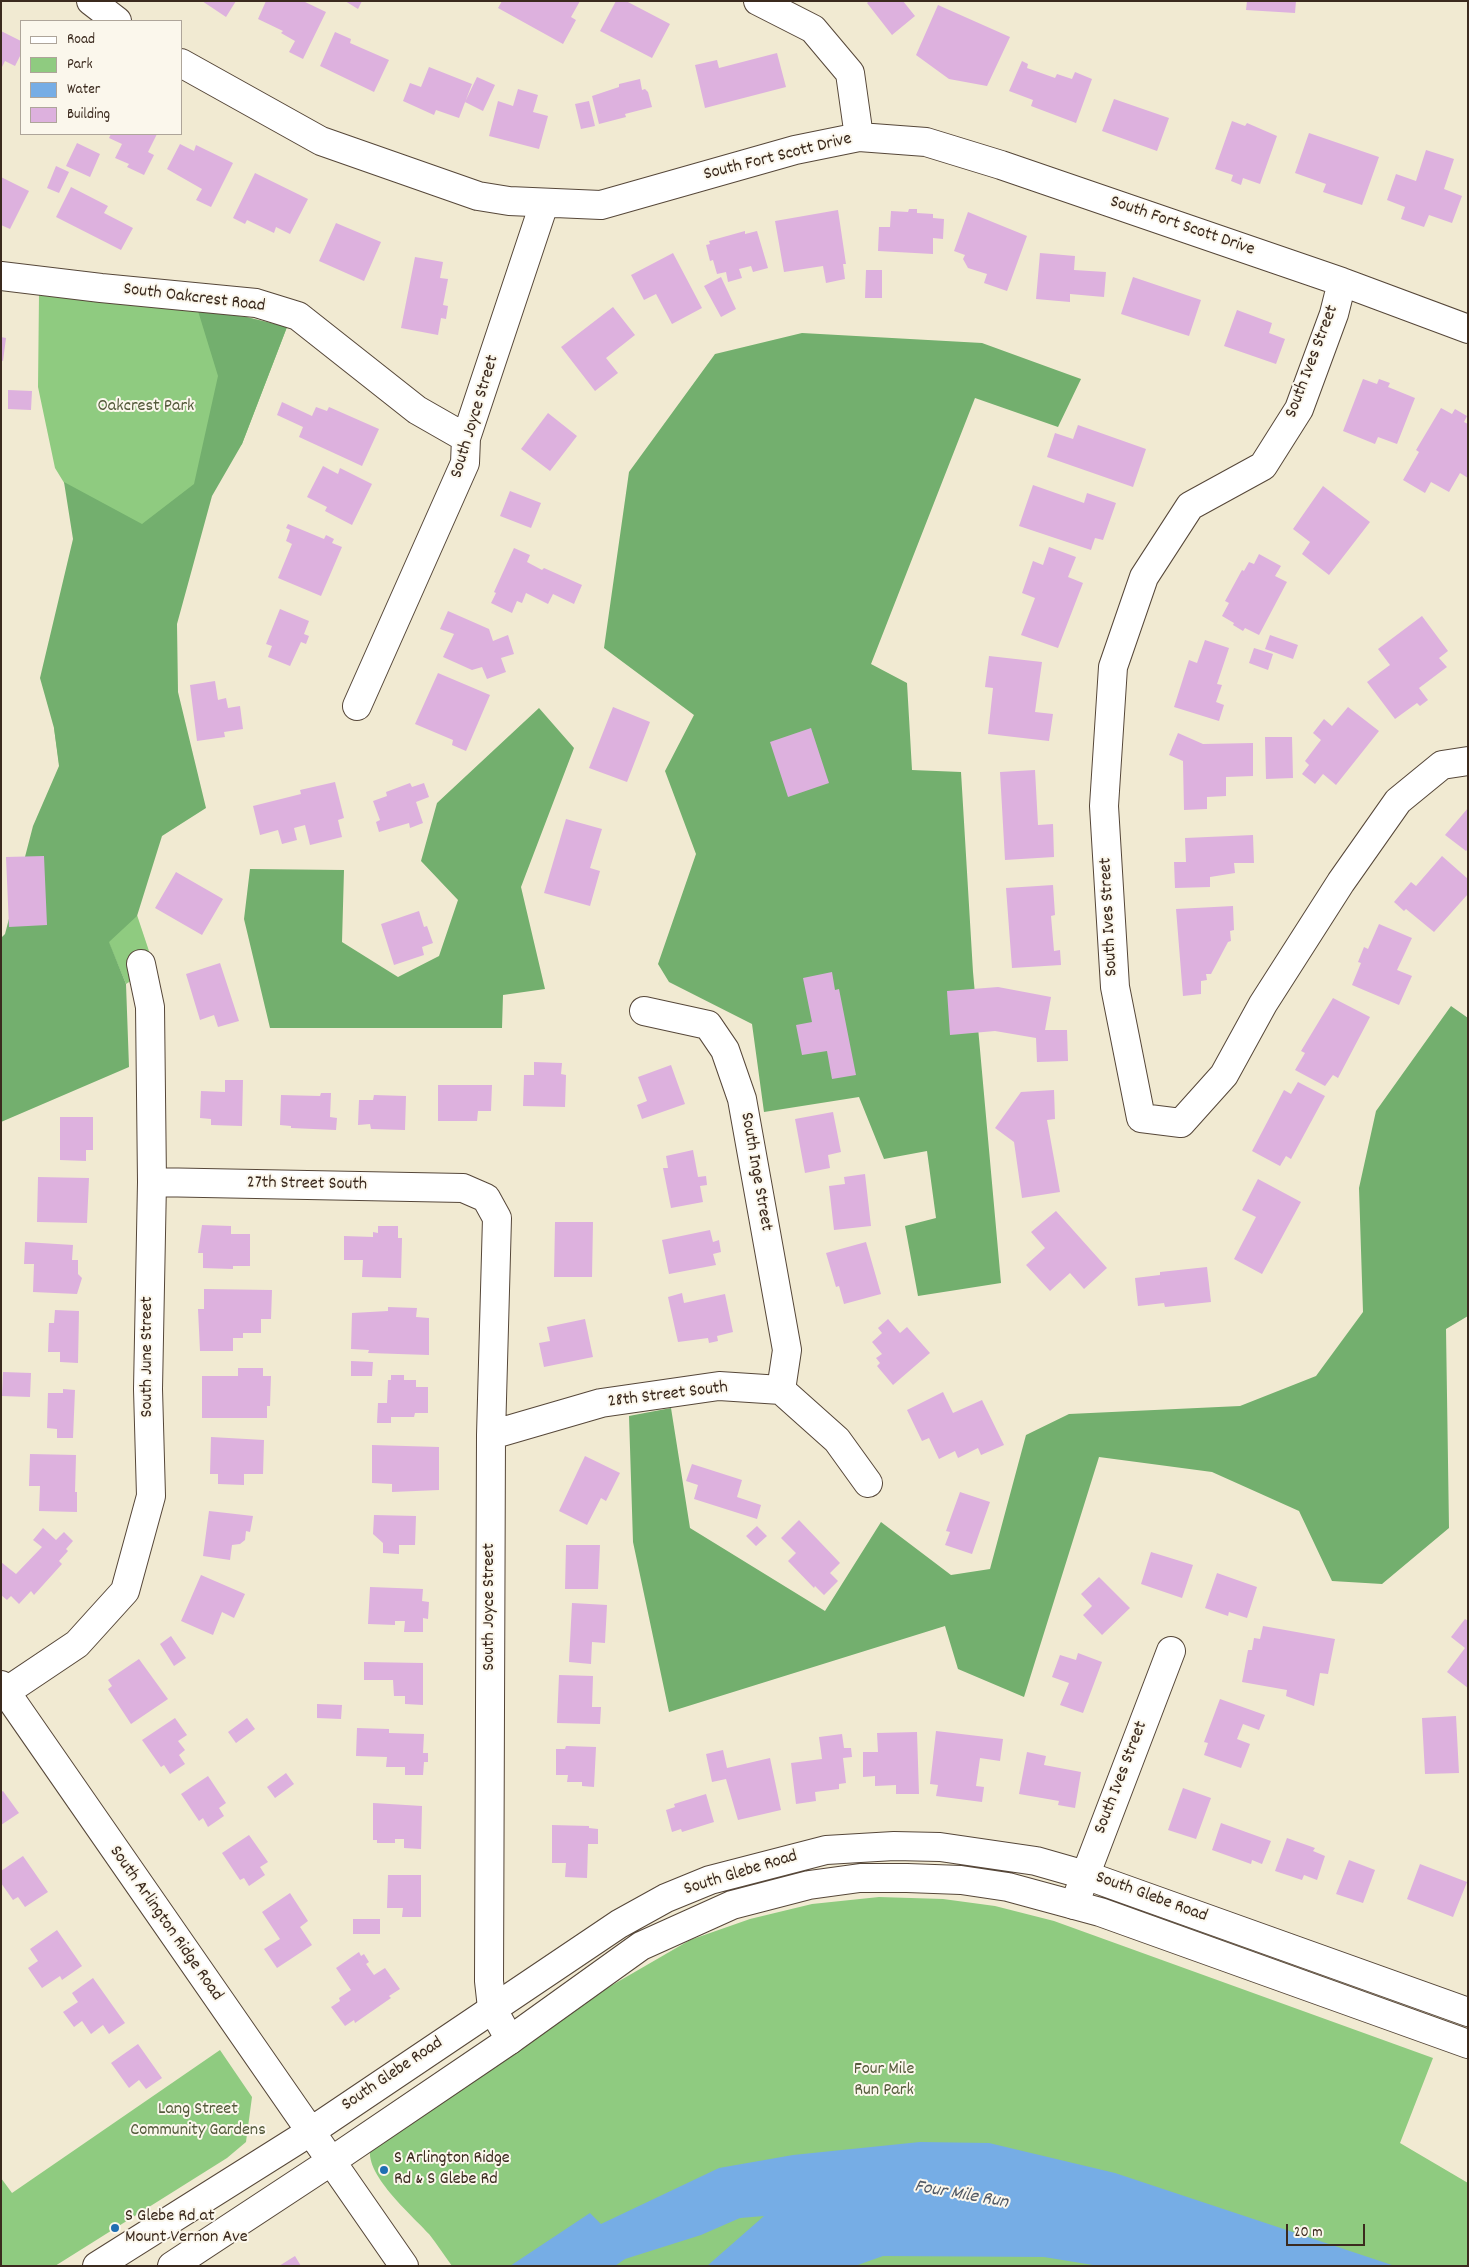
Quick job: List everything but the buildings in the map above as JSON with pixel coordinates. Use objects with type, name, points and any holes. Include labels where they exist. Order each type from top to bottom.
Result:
[{"type":"street","points":[[91,1],[116,20]]},
{"type":"street","points":[[758,1],[813,29],[850,74],[859,137]]},
{"type":"street","name":"South Fort Scott Drive","points":[[182,64],[321,141],[478,196],[509,202],[601,205],[795,150],[859,137],[926,142],[1342,282],[1468,329]]},
{"type":"street","name":"South Joyce Street","points":[[357,706],[464,463],[466,438],[544,204]]},
{"type":"street","name":"South Oakcrest Road","points":[[1,276],[256,303],[298,316],[417,410],[466,438]]},
{"type":"street","name":"South Ives Street","points":[[1342,282],[1334,314],[1299,409],[1263,466],[1190,506],[1144,577],[1113,667],[1104,806],[1114,987],[1141,1118],[1181,1123],[1224,1076],[1263,1004],[1340,882],[1398,802],[1442,765],[1468,760]]},
{"type":"street","name":"South June Street","points":[[3,1690],[77,1644],[125,1591],[150,1496],[148,1389],[152,1182],[150,1007],[141,964]]},
{"type":"street","name":"South Inge Street","points":[[644,1011],[708,1025],[725,1050],[742,1098],[787,1350],[781,1390]]},
{"type":"street","name":"27th Street South","points":[[152,1182],[463,1188]]},
{"type":"street","name":"South Joyce Street","points":[[463,1188],[486,1198],[497,1218],[491,1435],[489,1981],[492,2008],[510,2040]]},
{"type":"street","name":"28th Street South","points":[[491,1435],[601,1403],[719,1386],[781,1390]]},
{"type":"street","points":[[781,1390],[837,1440],[868,1483]]},
{"type":"street","name":"South Ives Street","points":[[1074,1905],[1171,1651]]},
{"type":"street","name":"South Arlington Ridge Road","points":[[3,1690],[403,2265]]},
{"type":"street","name":"South Glebe Road","points":[[97,2266],[310,2132],[619,1924],[666,1898],[710,1880],[826,1850],[894,1846],[940,1847],[1036,1862],[1085,1875],[1468,2012]]},
{"type":"street","name":"South Glebe Road","points":[[172,2266],[510,2040],[640,1946],[732,1905],[809,1885],[860,1878],[907,1878],[961,1880],[1008,1887],[1074,1905],[1468,2044]]},
{"type":"green space","name":"Oakcrest Park","points":[[39,295],[246,317],[287,327],[242,444],[178,514],[123,873],[154,966],[126,984],[72,855],[54,728],[104,548],[55,468],[38,387]]},
{"type":"green space","points":[[198,311],[246,317],[287,327],[242,444],[212,496],[177,624],[178,692],[206,808],[162,836],[137,916],[109,942],[126,984],[129,1067],[1,1122],[1,938],[5,934],[33,826],[59,766],[54,728],[40,678],[73,539],[64,482],[142,524],[194,484],[218,376]]},
{"type":"green space","points":[[802,333],[982,343],[1081,379],[1058,427],[975,398],[871,664],[907,683],[912,770],[961,772],[973,972],[1001,1283],[918,1296],[905,1226],[936,1218],[927,1151],[884,1159],[859,1097],[764,1112],[752,1024],[669,982],[658,964],[696,854],[665,771],[694,715],[604,648],[629,472],[715,354]]},
{"type":"green space","points":[[539,708],[574,748],[521,887],[545,989],[503,995],[502,1028],[270,1028],[244,919],[250,869],[344,870],[342,942],[398,977],[439,956],[458,900],[421,861],[437,803]]},
{"type":"green space","points":[[1451,1006],[1468,1018],[1468,1316],[1446,1329],[1449,1528],[1382,1584],[1332,1581],[1299,1511],[1212,1472],[1099,1457],[1024,1697],[958,1669],[945,1626],[669,1712],[633,1542],[629,1416],[671,1408],[690,1528],[825,1611],[881,1522],[951,1575],[990,1569],[1026,1435],[1069,1414],[1240,1406],[1316,1376],[1363,1312],[1359,1188],[1376,1111]]},
{"type":"green space","name":"Four Mile Run Park","points":[[879,1897],[943,1899],[995,1906],[1054,1921],[1433,2058],[1400,2143],[1468,2183],[1468,2266],[452,2266],[429,2234],[381,2181],[370,2157],[371,2146],[576,2006],[690,1940],[750,1919],[812,1904]]},
{"type":"green space","name":"Lang Street Community Gardens","points":[[220,2050],[252,2097],[246,2142],[227,2158],[55,2266],[1,2266],[1,2178],[12,2193]]},
{"type":"water","name":"Four Mile Run","points":[[920,2142],[989,2143],[1115,2173],[1395,2266],[1099,2266],[1044,2257],[883,2256],[855,2266],[707,2266],[764,2216],[740,2218],[701,2235],[625,2259],[615,2266],[510,2266],[590,2213],[601,2224],[719,2168],[793,2155]]},
{"type":"place","name":"S Arlington Ridge Rd & S Glebe Rd","points":[[384,2170]]},
{"type":"place","name":"S Glebe Rd at Mount Vernon Ave","points":[[115,2228]]}]
